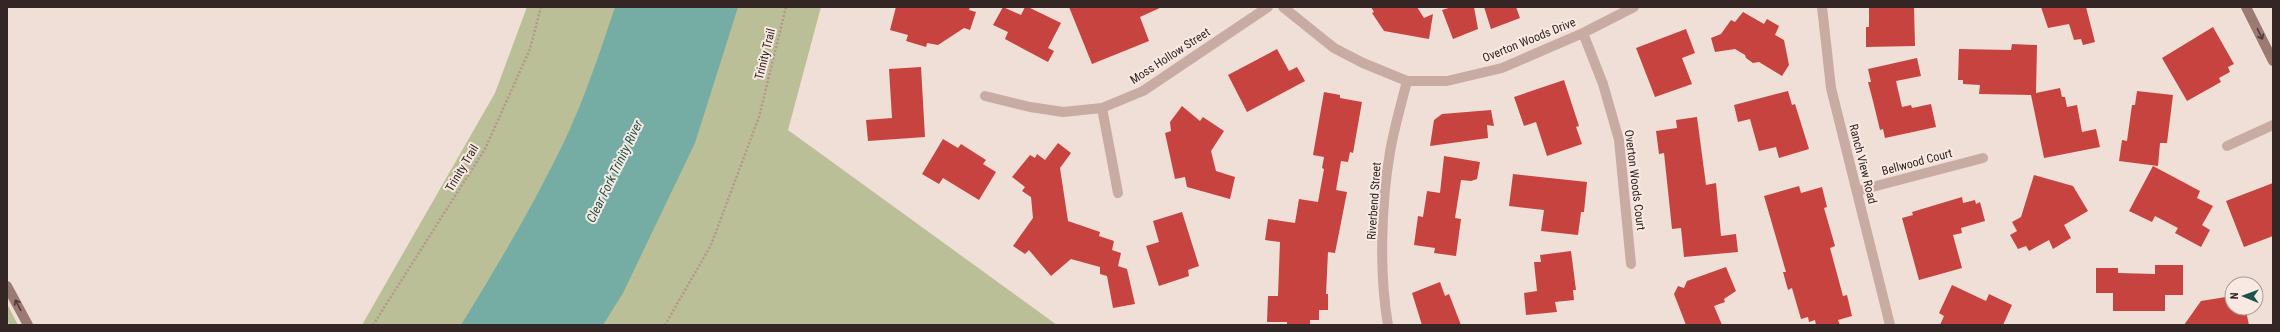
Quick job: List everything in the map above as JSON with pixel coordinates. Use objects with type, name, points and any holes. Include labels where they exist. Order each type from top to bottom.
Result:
[{"type":"main road","points":[[2246,7],[2273,61]]},
{"type":"main road","points":[[7,286],[28,325]]},
{"type":"street","name":"Moss Hollow Street","points":[[985,96],[1030,107],[1063,112],[1102,108],[1143,90],[1268,7]]},
{"type":"street","name":"Overton Woods Drive","points":[[1283,7],[1334,48],[1362,63],[1407,81],[1447,81],[1502,68],[1583,33],[1634,7]]},
{"type":"street","name":"Ranch View Road","points":[[1822,7],[1831,88],[1890,325]]},
{"type":"street","name":"Overton Woods Court","points":[[1583,33],[1603,84],[1619,140],[1631,264]]},
{"type":"street","name":"Riverbend Street","points":[[1388,325],[1384,304],[1383,236],[1386,190],[1390,153],[1407,81]]},
{"type":"street","points":[[1102,108],[1118,193]]},
{"type":"street","points":[[2227,146],[2273,125]]},
{"type":"street","name":"Bellwood Court","points":[[1857,191],[1983,158]]},
{"type":"path","name":"Trinity Trail","points":[[373,325],[485,149],[530,49],[541,7]]},
{"type":"path","name":"Trinity Trail","points":[[665,325],[711,245],[759,117],[786,7]]},
{"type":"green space","points":[[527,7],[821,7],[788,130],[1057,325],[362,325],[495,93]]},
{"type":"green space","points":[[7,304],[18,325],[10,325],[7,321]]},
{"type":"water","name":"Clear Fork Trinity River","points":[[615,7],[738,7],[695,143],[623,293],[603,325],[461,325],[515,234],[565,140],[586,91]]},
{"type":"building","points":[[896,7],[970,7],[969,10],[976,12],[970,30],[964,28],[938,45],[927,43],[926,47],[906,41],[908,35],[890,30]]},
{"type":"building","points":[[1003,7],[1021,15],[1025,7],[1028,7],[1061,23],[1048,48],[1054,51],[1048,62],[1005,39],[1008,32],[993,25]]},
{"type":"building","points":[[1069,7],[1162,7],[1140,17],[1149,41],[1092,64]]},
{"type":"building","points":[[1371,7],[1417,7],[1424,18],[1433,14],[1429,39],[1384,31],[1372,13],[1374,12]]},
{"type":"building","points":[[1452,7],[1474,7],[1478,29],[1453,39],[1442,10]]},
{"type":"building","points":[[1484,7],[1516,7],[1520,18],[1491,29]]},
{"type":"building","points":[[1869,7],[1914,7],[1915,46],[1866,47],[1866,27],[1869,27]]},
{"type":"building","points":[[2041,7],[2086,7],[2095,42],[2083,45],[2081,39],[2074,40],[2069,24],[2048,28]]},
{"type":"building","points":[[1743,12],[1764,24],[1767,19],[1779,26],[1775,35],[1784,40],[1789,65],[1782,76],[1759,62],[1753,63],[1746,58],[1745,55],[1735,49],[1715,52],[1711,38],[1721,34],[1731,20],[1735,22]]},
{"type":"building","points":[[2213,27],[2234,64],[2228,67],[2230,72],[2219,78],[2221,82],[2187,101],[2162,58]]},
{"type":"building","points":[[1686,29],[1695,53],[1682,58],[1692,84],[1655,97],[1636,48]]},
{"type":"building","points":[[2012,44],[2037,45],[2036,93],[2060,88],[2062,97],[2065,97],[2067,107],[2077,105],[2082,132],[2096,129],[2100,147],[2044,158],[2031,95],[1979,94],[1980,85],[1963,84],[1963,80],[1958,80],[1959,49],[2011,50]]},
{"type":"building","points":[[1277,49],[1289,71],[1297,67],[1305,81],[1247,112],[1228,75]]},
{"type":"building","points":[[1917,58],[1921,76],[1896,81],[1902,107],[1911,105],[1912,108],[1931,104],[1936,127],[1885,138],[1883,129],[1880,130],[1868,82],[1871,82],[1868,69]]},
{"type":"building","points":[[921,67],[925,137],[868,141],[866,120],[892,118],[889,69]]},
{"type":"building","points":[[1564,80],[1579,126],[1576,127],[1582,144],[1547,156],[1536,122],[1524,126],[1514,97]]},
{"type":"building","points":[[1788,91],[1792,105],[1795,104],[1809,149],[1779,158],[1776,147],[1759,151],[1750,119],[1738,122],[1734,105]]},
{"type":"building","points":[[2137,91],[2173,95],[2167,143],[2160,143],[2158,166],[2119,161],[2122,140],[2127,141],[2132,105],[2135,105]]},
{"type":"building","points":[[1324,92],[1340,95],[1340,98],[1362,102],[1353,153],[1350,152],[1348,162],[1341,161],[1336,190],[1347,192],[1335,253],[1328,252],[1326,294],[1328,294],[1328,310],[1319,310],[1319,320],[1310,320],[1310,325],[1287,325],[1287,322],[1267,322],[1268,296],[1278,296],[1280,242],[1265,240],[1268,219],[1295,223],[1299,199],[1318,202],[1324,169],[1322,168],[1324,157],[1313,155]]},
{"type":"building","points":[[1182,106],[1200,121],[1203,117],[1224,131],[1211,151],[1216,171],[1235,177],[1230,199],[1187,187],[1185,177],[1175,179],[1165,133],[1171,131],[1170,122]]},
{"type":"building","points":[[1491,110],[1494,126],[1487,125],[1488,138],[1430,146],[1434,120],[1442,114]]},
{"type":"building","points":[[1697,117],[1706,185],[1716,183],[1721,236],[1736,234],[1738,252],[1684,257],[1681,228],[1672,229],[1664,153],[1659,154],[1656,131],[1677,128],[1676,120]]},
{"type":"building","points":[[943,139],[958,148],[961,144],[986,160],[983,164],[996,172],[979,200],[943,178],[939,184],[922,174]]},
{"type":"building","points":[[1058,143],[1071,153],[1060,168],[1068,221],[1100,232],[1099,236],[1114,241],[1112,250],[1121,253],[1118,266],[1127,269],[1135,304],[1113,308],[1107,276],[1100,274],[1100,267],[1071,259],[1051,276],[1029,250],[1025,254],[1013,246],[1033,218],[1031,197],[1022,191],[1025,187],[1012,177],[1030,155],[1035,158],[1037,154],[1045,160]]},
{"type":"building","points":[[1444,156],[1480,162],[1477,179],[1471,181],[1461,180],[1455,218],[1461,219],[1456,256],[1434,253],[1435,248],[1414,245],[1418,216],[1423,217],[1427,191],[1440,193]]},
{"type":"building","points":[[2153,166],[2200,191],[2197,198],[2213,206],[2202,225],[2210,230],[2201,247],[2175,233],[2178,228],[2155,216],[2152,222],[2129,211]]},
{"type":"building","points":[[1513,174],[1587,182],[1584,212],[1581,212],[1578,235],[1541,231],[1544,210],[1509,206]]},
{"type":"building","points":[[2034,175],[2073,186],[2088,211],[2064,225],[2071,238],[2053,249],[2049,240],[2029,251],[2026,246],[2018,249],[2010,235],[2017,231],[2012,222],[2021,217]]},
{"type":"building","points":[[2273,183],[2273,236],[2244,247],[2226,201]]},
{"type":"building","points":[[1799,186],[1801,193],[1822,187],[1827,207],[1824,208],[1835,246],[1830,248],[1843,296],[1847,295],[1852,316],[1838,320],[1840,325],[1816,325],[1815,320],[1809,322],[1808,317],[1801,319],[1792,288],[1788,290],[1783,272],[1786,272],[1764,196]]},
{"type":"building","points":[[1962,197],[1963,203],[1975,200],[1976,204],[1980,202],[1985,221],[1961,228],[1962,233],[1953,235],[1962,268],[1919,280],[1902,218],[1913,215],[1912,212]]},
{"type":"building","points":[[1182,212],[1199,266],[1188,270],[1189,276],[1159,286],[1146,246],[1159,242],[1153,221]]},
{"type":"building","points":[[1571,251],[1576,290],[1573,290],[1574,300],[1555,302],[1557,312],[1526,315],[1524,293],[1537,291],[1534,262],[1541,262],[1540,255]]},
{"type":"building","points":[[2155,265],[2183,265],[2183,295],[2165,295],[2165,311],[2113,311],[2113,293],[2096,293],[2096,268],[2118,268],[2118,273],[2155,274]]},
{"type":"building","points":[[1726,267],[1736,291],[1724,299],[1725,302],[1714,306],[1722,325],[1686,325],[1674,294],[1678,286],[1684,288],[1687,281]]},
{"type":"building","points":[[1440,282],[1445,296],[1449,294],[1461,325],[1422,325],[1412,293]]},
{"type":"building","points":[[1952,285],[1986,301],[1989,294],[2012,305],[2003,325],[1940,325],[1944,316],[1939,313]]},
{"type":"building","points":[[2224,297],[2224,316],[2247,316],[2249,325],[2184,325],[2201,301]]}]
